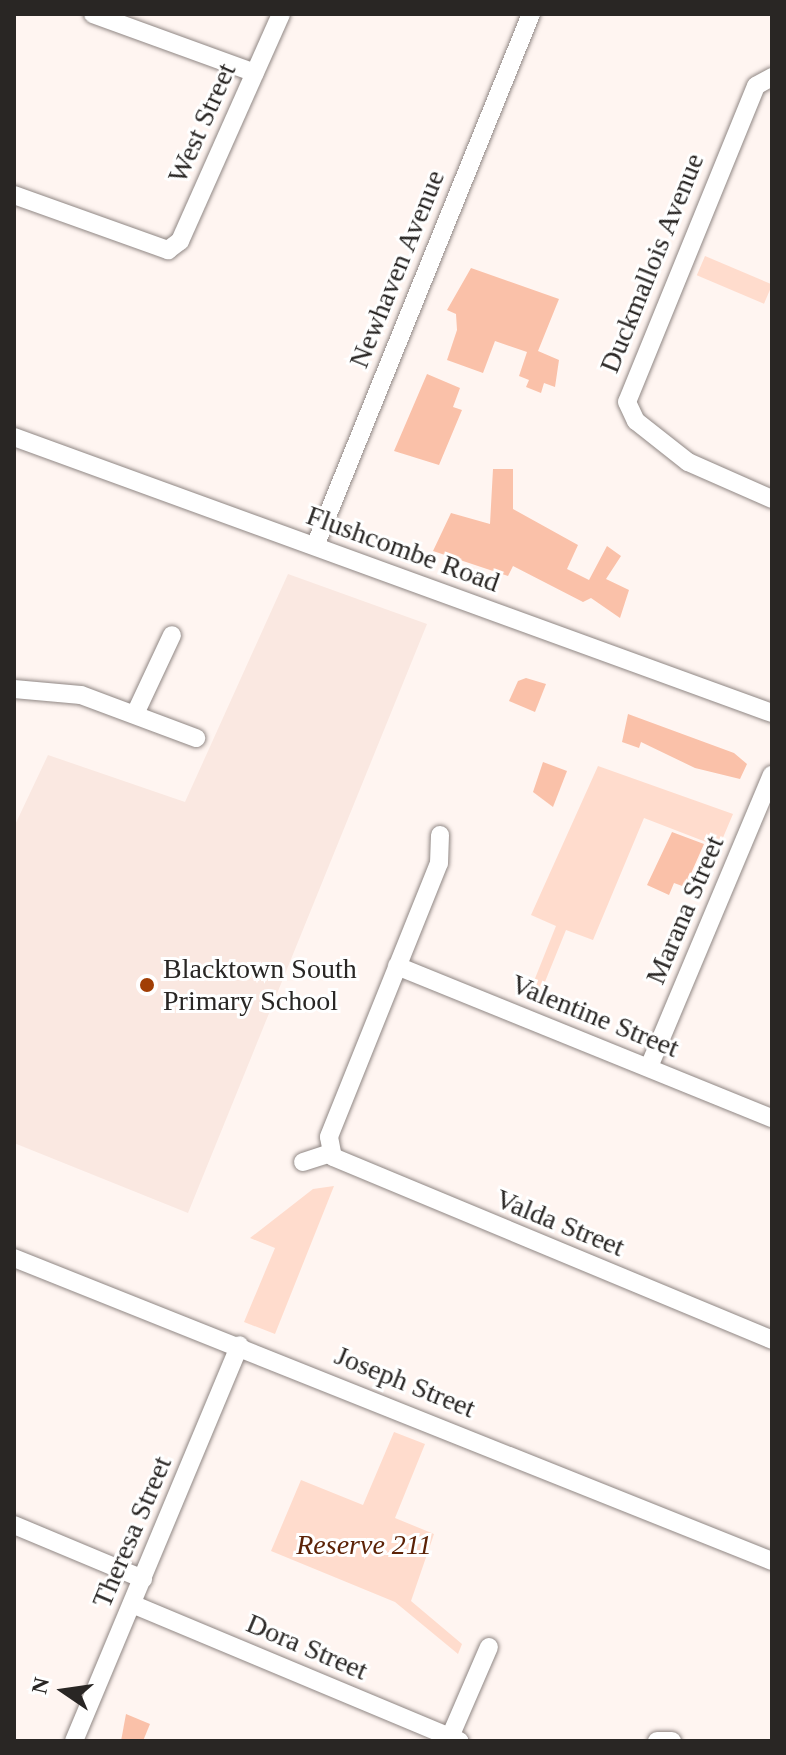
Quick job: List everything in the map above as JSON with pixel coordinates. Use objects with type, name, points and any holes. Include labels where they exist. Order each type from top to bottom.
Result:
[{"type":"street","points":[[93,14],[255,73]]},
{"type":"street","name":"West Street","points":[[14,195],[168,250],[180,241],[281,14]]},
{"type":"street","name":"Newhaven Avenue","points":[[315,546],[531,14]]},
{"type":"street","name":"Duckmallois Avenue","points":[[772,77],[756,86],[627,402],[636,421],[688,462],[772,499]]},
{"type":"street","name":"Flushcombe Road","points":[[14,437],[772,713]]},
{"type":"street","points":[[135,714],[172,635]]},
{"type":"street","points":[[14,689],[81,695],[196,738]]},
{"type":"street","name":"Marana Street","points":[[649,1067],[772,775]]},
{"type":"street","points":[[303,1162],[330,1153],[329,1137],[439,863],[440,835]]},
{"type":"street","name":"Valentine Street","points":[[397,966],[772,1118]]},
{"type":"street","name":"Valda Street","points":[[330,1153],[342,1164],[772,1340]]},
{"type":"street","name":"Joseph Street","points":[[14,1258],[240,1345],[772,1561]]},
{"type":"street","name":"Theresa Street","points":[[74,1741],[240,1345]]},
{"type":"street","points":[[14,1525],[143,1579]]},
{"type":"street","name":"Dora Street","points":[[132,1604],[455,1739]]},
{"type":"street","points":[[455,1739],[489,1647]]},
{"type":"street","points":[[657,1741],[672,1741]]},
{"type":"shaded area","name":"Blacktown South Primary School","points":[[288,574],[427,624],[188,1213],[14,1143],[14,827],[48,755],[185,802]]},
{"type":"green space","points":[[705,256],[772,284],[764,304],[697,275]]},
{"type":"green space","points":[[598,766],[733,814],[719,847],[644,818],[593,940],[566,930],[538,999],[528,996],[556,926],[531,915]]},
{"type":"green space","points":[[334,1186],[275,1334],[244,1322],[275,1248],[250,1238],[313,1189]]},
{"type":"green space","name":"Reserve 211","points":[[394,1432],[425,1444],[395,1518],[434,1534],[411,1601],[462,1644],[458,1654],[395,1602],[271,1551],[301,1480],[363,1505]]},
{"type":"building","points":[[471,268],[559,299],[538,351],[559,360],[555,387],[544,383],[541,393],[526,387],[529,380],[519,376],[527,352],[495,341],[483,373],[447,360],[457,330],[456,314],[447,310]]},
{"type":"building","points":[[427,374],[460,388],[453,407],[462,410],[439,465],[394,451]]},
{"type":"building","points":[[493,469],[513,469],[513,509],[578,545],[567,569],[589,580],[607,546],[621,556],[606,579],[629,590],[620,618],[591,598],[583,602],[513,566],[508,576],[433,551],[451,513],[490,524]]},
{"type":"building","points":[[526,678],[546,684],[535,712],[509,701],[518,681]]},
{"type":"building","points":[[628,714],[734,753],[747,764],[740,779],[695,768],[641,742],[639,748],[622,742]]},
{"type":"building","points":[[543,762],[567,771],[553,807],[533,792]]},
{"type":"building","points":[[672,832],[704,844],[685,887],[674,883],[669,895],[647,885]]},
{"type":"building","points":[[126,1714],[150,1724],[143,1741],[121,1741]]},
{"type":"place","name":"Blacktown South Primary School","points":[[147,985]]}]
